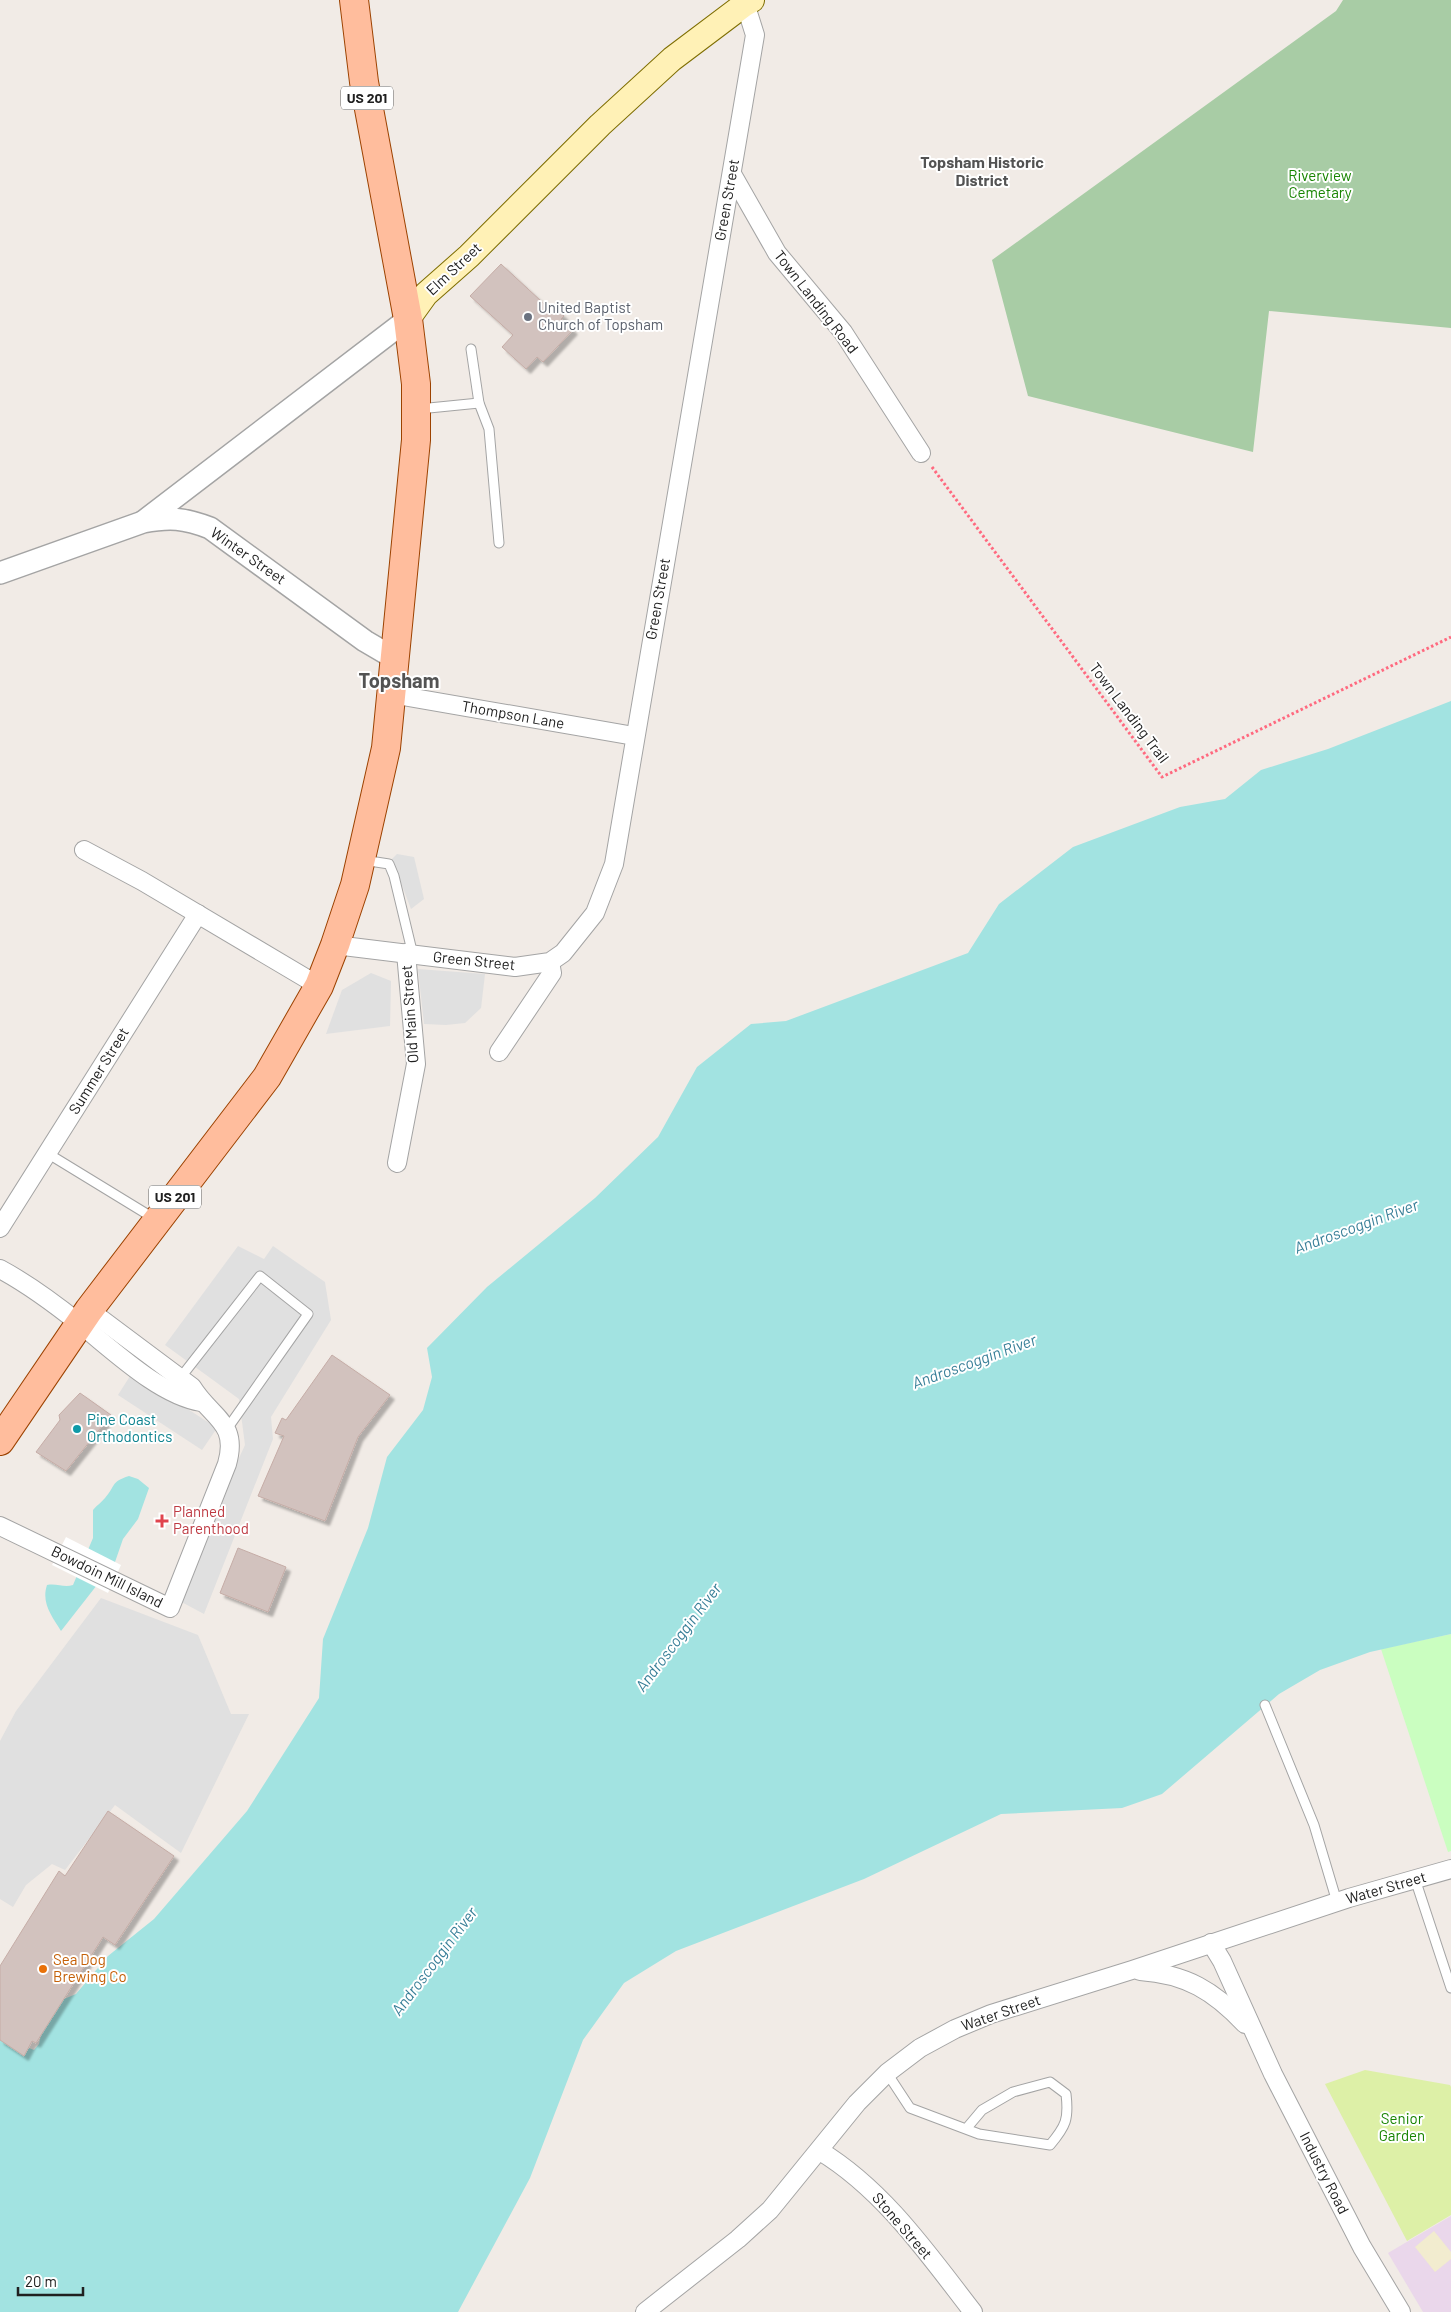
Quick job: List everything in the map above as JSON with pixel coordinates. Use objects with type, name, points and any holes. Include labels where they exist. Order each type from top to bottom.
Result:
[{"type":"main road","name":"US 201","points":[[354,0],[364,82],[408,319]]},
{"type":"main road","name":"Elm Street","points":[[408,319],[426,294],[469,256],[600,125],[672,59],[747,1]]},
{"type":"main road","points":[[408,319],[416,384],[416,410]]},
{"type":"main road","name":"US 201","points":[[0,1442],[84,1317],[267,1077],[319,986],[335,945],[361,860],[386,748],[416,440],[416,410]]},
{"type":"street","name":"Green Street","points":[[335,945],[515,967],[550,962],[563,954],[595,913],[614,864],[634,736],[732,174],[755,35],[747,1]]},
{"type":"street","name":"Town Landing Road","points":[[732,174],[777,253],[843,332],[922,453]]},
{"type":"street","name":"Elm Street","points":[[143,522],[408,319]]},
{"type":"street","name":"Winter Street","points":[[0,573],[143,522],[166,518],[188,519],[210,528],[365,641],[394,658]]},
{"type":"street","name":"Thompson Lane","points":[[391,694],[634,736]]},
{"type":"street","points":[[84,850],[198,914],[319,986]]},
{"type":"street","name":"Summer Street","points":[[0,1228],[198,914]]},
{"type":"street","name":"Old Main Street","points":[[397,1163],[416,1064],[409,954]]},
{"type":"street","points":[[499,1052],[552,973],[550,962]]},
{"type":"street","points":[[0,1269],[84,1317],[180,1377],[192,1387],[202,1402],[220,1419],[227,1430]]},
{"type":"street","points":[[84,1317],[109,1348],[177,1396],[202,1402]]},
{"type":"street","name":"Bowdoin Mill Island","points":[[0,1526],[170,1608],[227,1464],[231,1450],[227,1430]]},
{"type":"street","name":"Water Street","points":[[645,2312],[770,2210],[820,2151],[857,2103],[887,2073],[920,2048],[955,2029],[991,2014],[1132,1970],[1337,1902],[1451,1869]]},
{"type":"street","name":"Industry Road","points":[[1211,1944],[1222,1961],[1252,2032],[1362,2247],[1401,2312]]},
{"type":"street","name":"Industry Road","points":[[1132,1970],[1174,1975],[1206,1991],[1228,2006],[1252,2032]]},
{"type":"street","name":"Stone Street","points":[[820,2151],[858,2178],[893,2212],[973,2312]]},
{"type":"lane","points":[[471,349],[479,403],[488,429],[500,542]]},
{"type":"lane","points":[[416,410],[479,403]]},
{"type":"lane","points":[[361,860],[389,864],[394,876],[409,954]]},
{"type":"lane","points":[[48,1153],[158,1220]]},
{"type":"lane","points":[[180,1377],[260,1276],[308,1314],[227,1430]]},
{"type":"lane","points":[[1266,1705],[1314,1825],[1337,1902]]},
{"type":"lane","points":[[1414,1879],[1451,1988]]},
{"type":"lane","points":[[887,2073],[910,2108],[966,2129],[980,2134],[1050,2145],[1063,2130],[1068,2113],[1066,2094],[1050,2082],[1014,2092],[982,2110],[966,2129]]},
{"type":"path","name":"Town Landing Trail","points":[[922,453],[1162,777],[1451,637]]},
{"type":"shaded area","points":[[397,854],[414,857],[424,899],[411,909],[392,859]]},
{"type":"shaded area","points":[[418,969],[485,974],[481,1008],[465,1023],[446,1025],[424,1024]]},
{"type":"shaded area","points":[[371,973],[391,981],[390,1026],[326,1034],[342,990]]},
{"type":"shaded area","points":[[238,1246],[264,1259],[273,1246],[325,1282],[331,1320],[271,1417],[273,1439],[204,1614],[174,1598],[245,1445],[239,1399],[165,1345]]},
{"type":"shaded area","points":[[132,1373],[217,1428],[202,1450],[118,1395]]},
{"type":"shaded area","points":[[101,1598],[198,1635],[231,1714],[249,1714],[181,1853],[115,1805],[65,1870],[52,1864],[26,1885],[13,1907],[0,1899],[0,1741],[16,1711]]},
{"type":"shaded area","points":[[1451,2216],[1451,2312],[1423,2312],[1388,2253]]},
{"type":"shaded area","points":[[1434,2231],[1451,2252],[1451,2259],[1435,2272],[1415,2247]]},
{"type":"green space","name":"Riverview Cemetary","points":[[1343,0],[1451,0],[1451,328],[1269,311],[1253,452],[1028,396],[992,260],[1336,11]]},
{"type":"green space","points":[[1451,1634],[1451,1851],[1448,1852],[1381,1649]]},
{"type":"green space","name":"Senior Garden","points":[[1365,2070],[1450,2085],[1451,2087],[1451,2215],[1407,2241],[1325,2084]]},
{"type":"water","name":"Androscoggin River","points":[[1451,701],[1451,1634],[1370,1652],[1320,1670],[1279,1694],[1162,1794],[1122,1808],[1001,1814],[864,1879],[676,1951],[624,1983],[583,2040],[530,2178],[458,2312],[0,2312],[0,2040],[24,2056],[29,2048],[34,2050],[39,2044],[41,2035],[64,1999],[76,1994],[108,1956],[154,1919],[247,1811],[319,1698],[323,1639],[368,1528],[387,1457],[423,1410],[432,1377],[427,1348],[487,1287],[595,1198],[658,1137],[697,1067],[751,1024],[786,1021],[968,953],[999,904],[1073,847],[1180,807],[1225,799],[1261,770],[1328,749]]},
{"type":"water","points":[[129,1476],[138,1479],[149,1488],[138,1519],[123,1539],[115,1562],[61,1631],[46,1604],[47,1585],[73,1585],[93,1538],[93,1510],[104,1499],[116,1482]]},
{"type":"pier","points":[[66,1537],[121,1565],[108,1593],[52,1565]]},
{"type":"building","name":"United Baptist Church of Topsham","points":[[501,264],[554,313],[557,310],[564,316],[561,319],[573,330],[543,362],[537,357],[526,369],[502,347],[513,335],[470,296]]},
{"type":"building","points":[[332,1355],[390,1395],[358,1437],[325,1521],[258,1496],[284,1436],[275,1433],[282,1418],[286,1420]]},
{"type":"building","name":"Pine Coast Orthodontics","points":[[80,1393],[111,1415],[66,1471],[36,1452],[60,1420],[59,1415]]},
{"type":"building","points":[[238,1548],[286,1567],[268,1612],[220,1593]]},
{"type":"building","points":[[108,1811],[174,1856],[115,1945],[103,1937],[36,2043],[32,2041],[24,2056],[0,2040],[0,1966],[59,1871],[65,1876]]},
{"type":"place","name":"United Baptist Church of Topsham","points":[[528,317]]},
{"type":"place","name":"Pine Coast Orthodontics","points":[[77,1429]]},
{"type":"place","name":"Planned Parenthood","points":[[162,1521]]},
{"type":"place","name":"Sea Dog Brewing Co","points":[[43,1969]]},
{"type":"district","name":"Topsham Historic District","points":[[982,171]]},
{"type":"district","name":"Topsham","points":[[399,681]]}]
